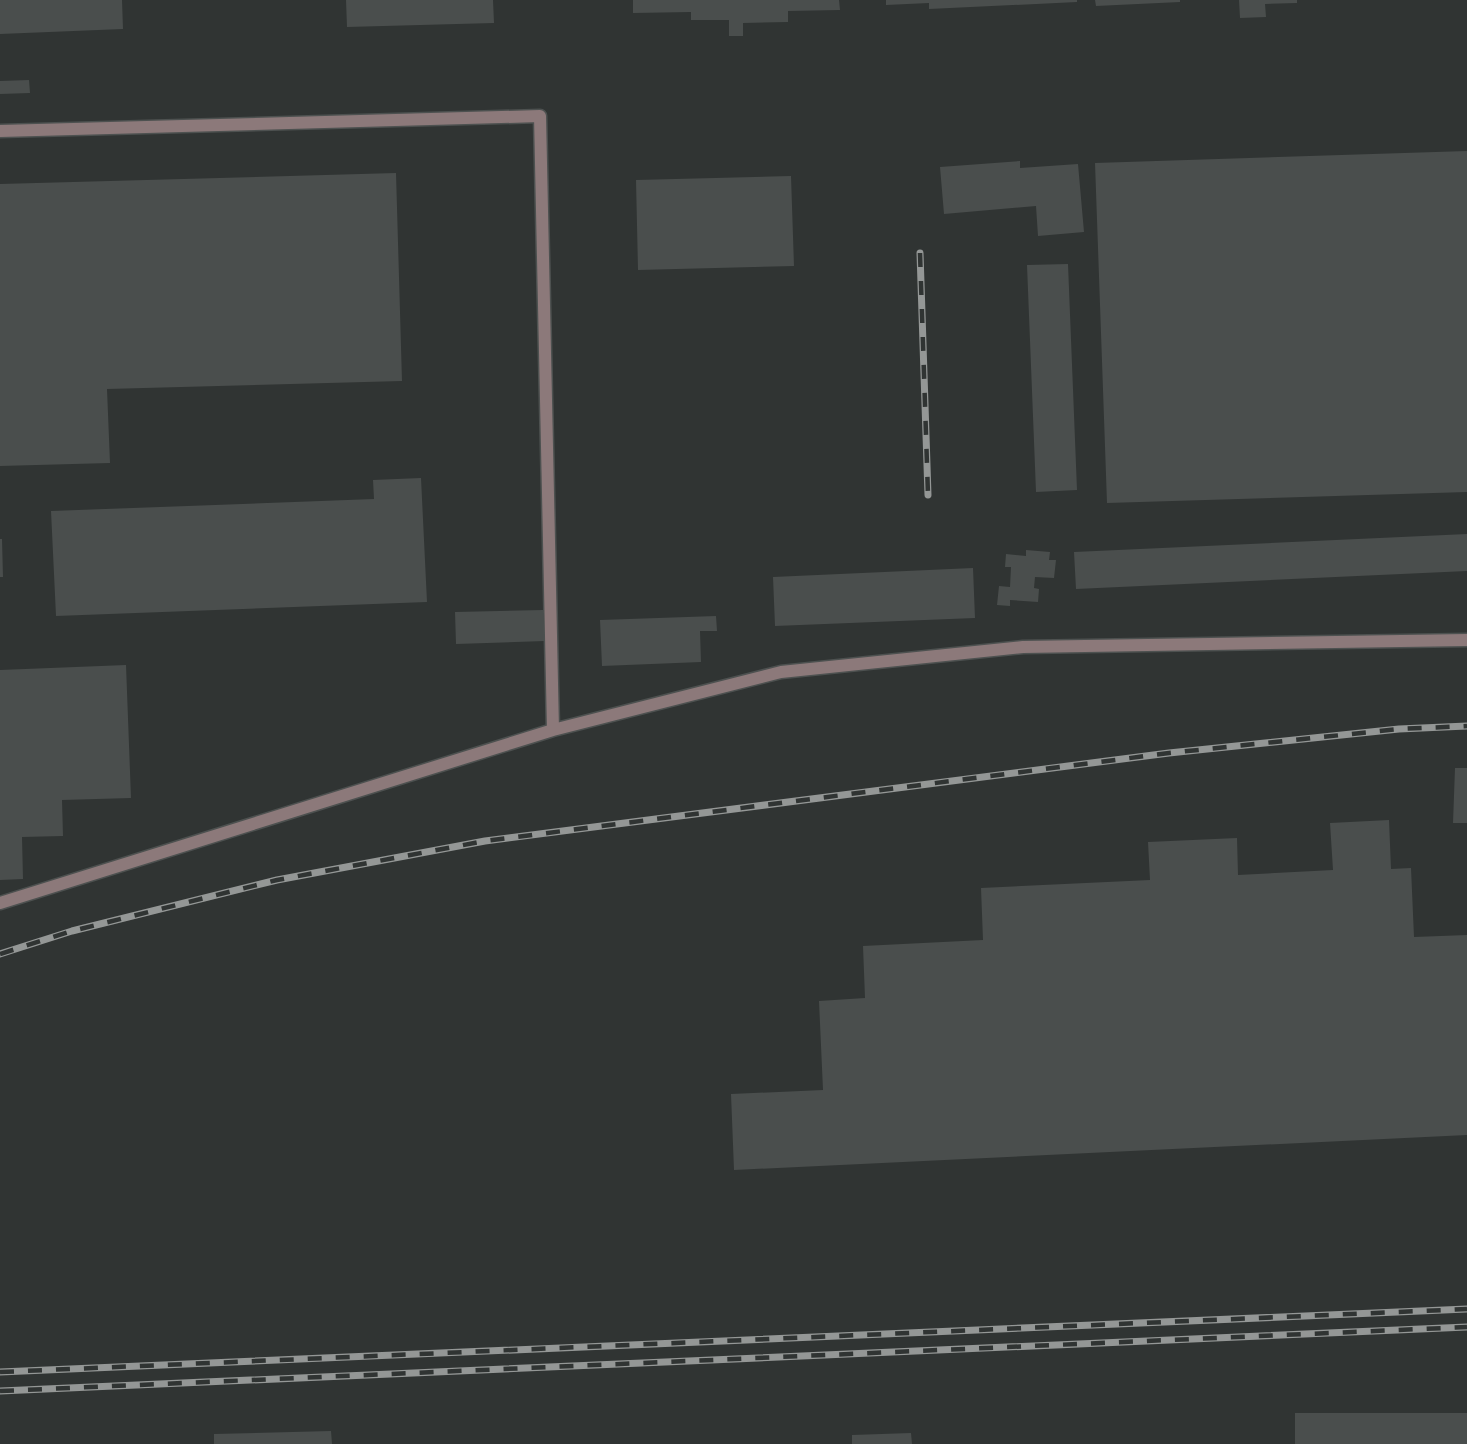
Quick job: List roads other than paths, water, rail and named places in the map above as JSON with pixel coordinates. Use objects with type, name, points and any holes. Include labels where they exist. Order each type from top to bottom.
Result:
[{"type":"lane","points":[[0,131],[540,116],[553,730]]},
{"type":"lane","points":[[0,903],[553,730],[781,672],[1023,647],[1467,640]]},
{"type":"railway","points":[[920,253],[928,495]]},
{"type":"railway","points":[[0,954],[72,931],[277,880],[485,841],[1169,753],[1399,729],[1467,726]]},
{"type":"railway","points":[[0,1372],[1467,1309]]},
{"type":"railway","points":[[0,1391],[1467,1327]]}]
